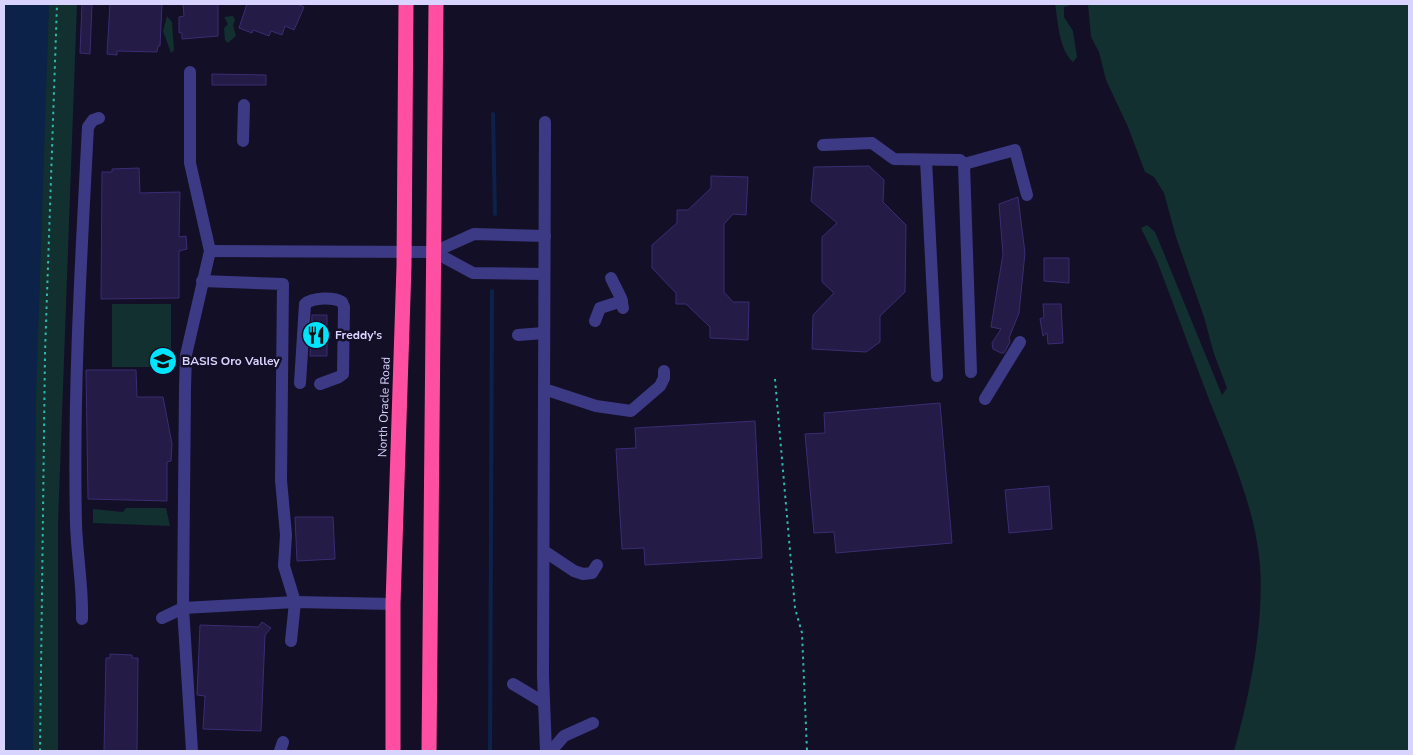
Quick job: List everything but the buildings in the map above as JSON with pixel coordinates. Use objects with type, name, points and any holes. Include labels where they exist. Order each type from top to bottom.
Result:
[{"type":"highway","name":"North Oracle Road","points":[[393,751],[393,604],[404,252],[406,4]]},
{"type":"highway","points":[[429,751],[436,4]]},
{"type":"street","points":[[190,72],[190,163],[210,251],[186,355],[183,608],[192,751]]},
{"type":"street","points":[[244,105],[244,141]]},
{"type":"street","points":[[82,619],[83,594],[76,526],[77,334],[88,127],[93,120],[99,118]]},
{"type":"street","points":[[545,122],[543,706],[546,751]]},
{"type":"street","points":[[823,145],[872,143],[894,159],[960,160],[964,164],[971,372]]},
{"type":"street","points":[[964,164],[1015,150],[1027,195]]},
{"type":"street","points":[[926,160],[937,376]]},
{"type":"street","points":[[210,251],[434,252],[474,234],[545,236]]},
{"type":"street","points":[[434,252],[474,273],[544,274]]},
{"type":"street","points":[[595,321],[600,308],[622,304],[611,278]]},
{"type":"street","points":[[202,281],[283,284],[281,480],[286,535],[284,566],[294,602],[291,641]]},
{"type":"street","points":[[300,383],[305,304],[314,299],[338,300],[342,302],[344,307],[343,374],[320,384]]},
{"type":"street","points":[[518,335],[544,333]]},
{"type":"street","points":[[985,399],[1020,342]]},
{"type":"street","points":[[544,389],[596,406],[630,411],[660,386],[664,378],[664,371]]},
{"type":"street","points":[[544,551],[583,574],[592,573],[597,565]]},
{"type":"street","points":[[162,618],[183,608],[294,602],[393,604]]},
{"type":"street","points":[[513,684],[543,706]]},
{"type":"street","points":[[552,751],[564,736],[593,723]]},
{"type":"path","points":[[40,751],[45,352],[57,4]]},
{"type":"path","points":[[775,379],[795,608],[802,633],[806,751]]},
{"type":"green space","points":[[4,4],[77,4],[58,524],[58,751],[4,751]]},
{"type":"green space","points":[[1055,4],[1076,4],[1064,7],[1064,17],[1073,31],[1077,57],[1073,62],[1068,57],[1062,43]]},
{"type":"green space","points":[[1088,4],[1409,4],[1409,751],[1234,751],[1250,683],[1258,635],[1261,588],[1257,544],[1248,502],[1234,461],[1157,261],[1141,228],[1147,225],[1155,232],[1222,395],[1227,388],[1176,237],[1164,193],[1154,177],[1145,172],[1128,127],[1106,80],[1099,52],[1091,37]]},
{"type":"green space","points":[[167,16],[172,22],[174,50],[171,53],[163,31]]},
{"type":"green space","points":[[233,16],[236,36],[228,43],[225,40],[224,28],[228,24],[224,17]]},
{"type":"green space","points":[[112,304],[171,304],[171,367],[112,367]]},
{"type":"green space","points":[[126,508],[166,508],[170,526],[93,523],[93,509],[123,512]]},
{"type":"water","points":[[4,4],[49,4],[36,397],[33,751],[4,751]]},
{"type":"waterway","points":[[493,114],[495,214]]},
{"type":"waterway","points":[[490,751],[492,291]]},
{"type":"place","name":"Freddy's","points":[[316,335]]},
{"type":"place","name":"BASIS Oro Valley","points":[[163,361]]}]
